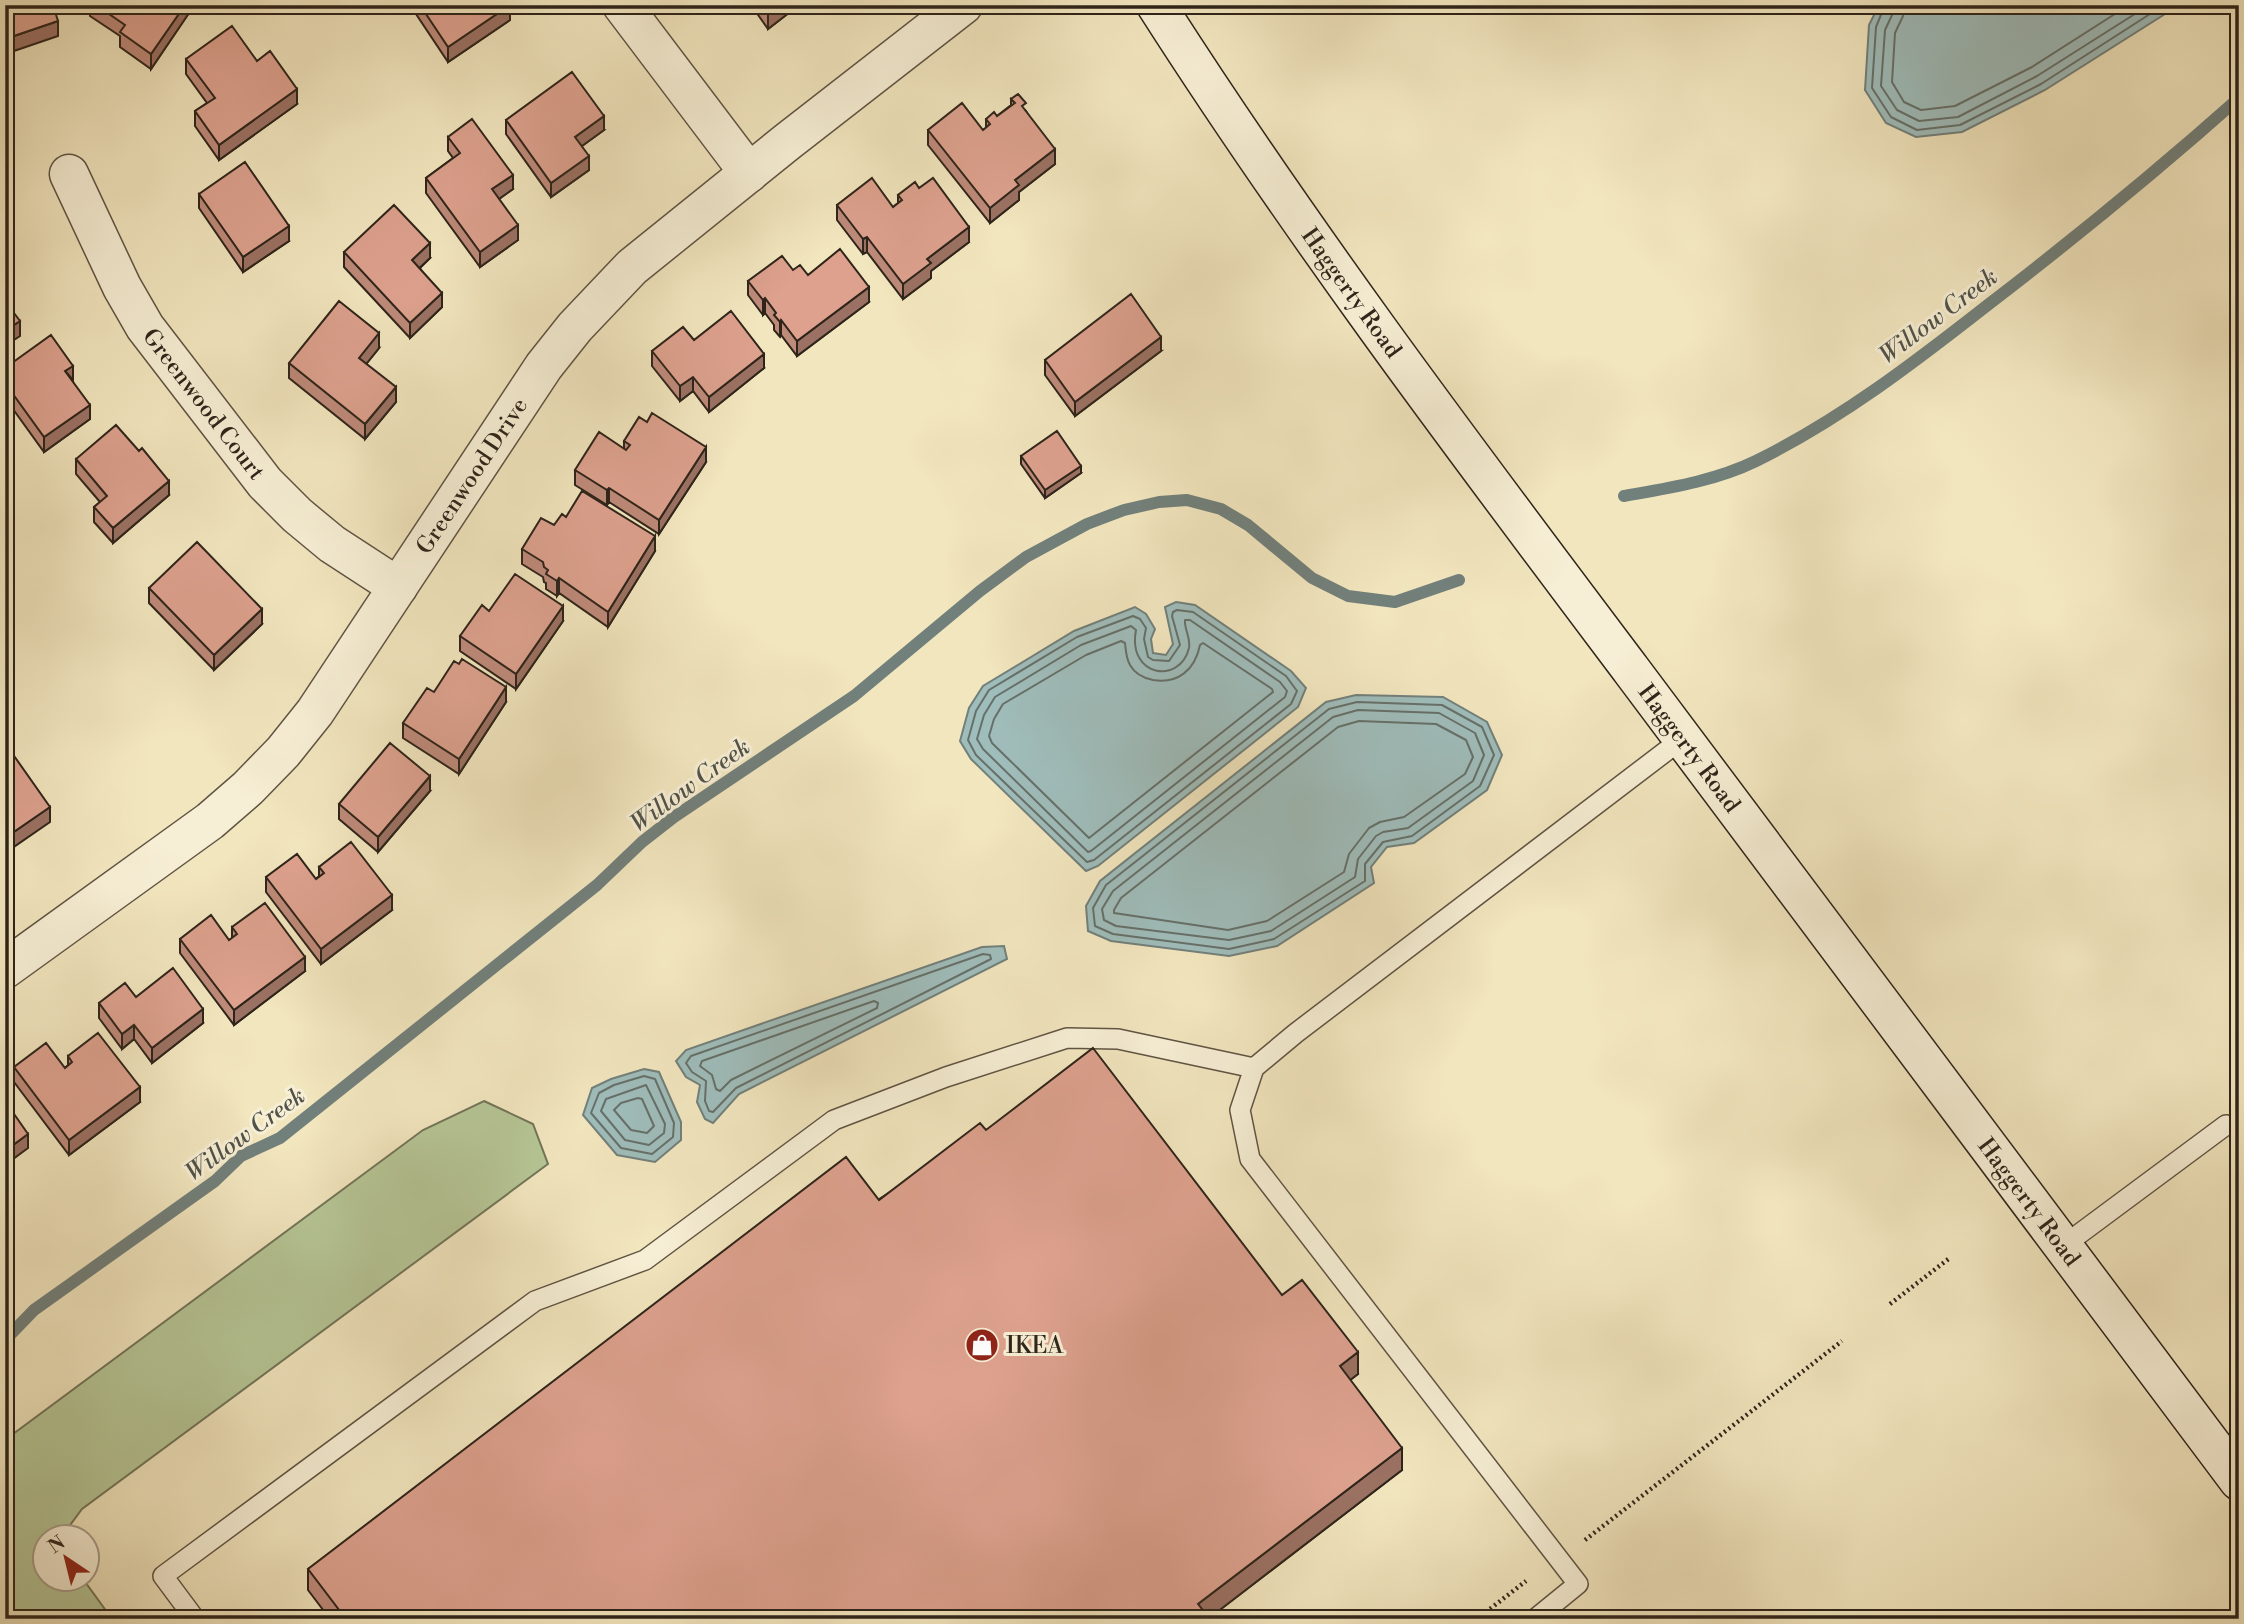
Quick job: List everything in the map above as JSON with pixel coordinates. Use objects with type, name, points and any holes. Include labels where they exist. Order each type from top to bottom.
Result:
[{"type":"street","points":[[622,5],[749,173]]},
{"type":"street","name":"Greenwood Drive","points":[[5,969],[210,821],[248,788],[283,752],[315,712],[544,366],[575,327],[632,267],[963,5]]},
{"type":"street","name":"Haggerty Road","points":[[1156,5],[1220,106],[1348,288],[1682,739],[2239,1481]]},
{"type":"street","name":"Greenwood Court","points":[[69,174],[122,287],[145,327],[265,483],[297,515],[332,544],[398,587]]},
{"type":"lane","points":[[1535,1619],[1578,1584],[1250,1159],[1240,1110],[1254,1068],[1296,1033],[1682,739]]},
{"type":"lane","points":[[195,1619],[163,1576],[534,1301],[645,1260],[834,1120],[946,1077],[1067,1038],[1118,1038],[1254,1068]]},
{"type":"lane","points":[[2063,1246],[2226,1125]]},
{"type":"path","points":[[1890,1304],[1951,1257]]},
{"type":"path","points":[[1585,1540],[1842,1341]]},
{"type":"path","points":[[1477,1619],[1526,1581]]},
{"type":"green space","points":[[484,1101],[533,1124],[548,1164],[82,1509],[72,1522],[32,1522],[32,1592],[92,1592],[112,1619],[5,1619],[5,1440],[423,1130]]},
{"type":"water","points":[[1879,5],[2175,5],[2045,90],[1962,132],[1916,137],[1886,123],[1865,90],[1869,25]]},
{"type":"water","points":[[1176,602],[1195,605],[1291,671],[1306,688],[1298,707],[1098,866],[1086,871],[971,759],[960,741],[969,708],[983,686],[1074,631],[1135,607],[1146,614],[1155,629],[1151,639],[1153,653],[1166,655],[1173,644],[1165,607]]},
{"type":"water","points":[[1356,695],[1443,697],[1487,722],[1502,755],[1487,790],[1414,843],[1387,847],[1371,867],[1374,883],[1277,946],[1229,956],[1111,941],[1088,931],[1086,906],[1100,881],[1326,702]]},
{"type":"water","points":[[1004,946],[1007,959],[739,1094],[713,1123],[705,1119],[697,1102],[700,1085],[686,1077],[676,1061],[686,1050],[982,947]]},
{"type":"water","points":[[644,1069],[659,1072],[681,1122],[681,1140],[655,1162],[617,1155],[583,1115],[592,1088]]},
{"type":"building","points":[[5,5],[53,5],[58,21],[5,39]]},
{"type":"building","points":[[96,5],[185,5],[151,54],[120,32],[125,25]]},
{"type":"building","points":[[420,5],[510,5],[448,47]]},
{"type":"building","points":[[762,5],[780,5],[768,14]]},
{"type":"building","points":[[232,26],[257,61],[270,51],[297,89],[219,145],[195,111],[215,98],[186,59]]},
{"type":"building","points":[[572,72],[604,116],[575,137],[589,156],[551,183],[506,120]]},
{"type":"building","points":[[1018,94],[1026,103],[1022,106],[1055,149],[1015,180],[1019,185],[990,208],[928,130],[962,103],[983,130],[990,124],[986,119],[994,112],[997,116],[1015,103],[1011,99]]},
{"type":"building","points":[[472,119],[513,175],[492,189],[518,225],[480,252],[426,178],[460,153],[448,137]]},
{"type":"building","points":[[245,162],[289,226],[243,257],[199,194]]},
{"type":"building","points":[[872,178],[893,207],[902,200],[898,195],[915,182],[919,188],[933,178],[969,227],[927,259],[931,263],[903,284],[867,237],[863,239],[837,205]]},
{"type":"building","points":[[394,205],[430,243],[412,260],[442,293],[410,323],[344,252]]},
{"type":"building","points":[[840,249],[869,287],[797,341],[774,315],[776,313],[765,298],[763,300],[748,281],[782,256],[793,270],[800,265],[808,275]]},
{"type":"building","points":[[1131,294],[1161,337],[1075,402],[1045,360]]},
{"type":"building","points":[[5,301],[20,321],[5,331]]},
{"type":"building","points":[[339,301],[379,333],[359,358],[396,387],[365,424],[289,363]]},
{"type":"building","points":[[731,311],[764,354],[709,397],[693,377],[680,386],[652,351],[683,327],[694,340]]},
{"type":"building","points":[[51,335],[73,366],[65,371],[90,405],[44,437],[5,383],[5,368]]},
{"type":"building","points":[[652,413],[706,447],[659,520],[575,470],[599,432],[626,450],[630,445],[624,441],[639,417],[647,422]]},
{"type":"building","points":[[116,425],[139,451],[142,448],[169,481],[113,528],[94,507],[107,496],[76,459]]},
{"type":"building","points":[[1057,431],[1081,466],[1045,490],[1021,456]]},
{"type":"building","points":[[582,491],[655,536],[608,612],[559,578],[557,581],[546,574],[548,570],[543,562],[522,549],[541,518],[554,525],[562,514],[566,517]]},
{"type":"building","points":[[197,542],[262,609],[214,655],[149,588]]},
{"type":"building","points":[[515,574],[563,606],[516,674],[460,636],[482,605],[489,611]]},
{"type":"building","points":[[462,659],[506,687],[459,759],[403,723],[427,688],[434,692],[454,661],[459,664]]},
{"type":"building","points":[[5,743],[50,807],[5,838]]},
{"type":"building","points":[[390,743],[430,776],[378,837],[339,804]]},
{"type":"building","points":[[351,842],[392,895],[321,949],[266,877],[297,854],[316,879],[324,873],[319,867]]},
{"type":"building","points":[[265,903],[305,957],[234,1010],[180,939],[211,915],[229,940],[237,934],[232,927]]},
{"type":"building","points":[[173,968],[203,1009],[152,1048],[134,1025],[122,1034],[99,1003],[125,983],[136,997]]},
{"type":"building","points":[[98,1033],[140,1087],[69,1140],[14,1067],[46,1043],[65,1068],[72,1062],[68,1056]]},
{"type":"building","name":"IKEA","points":[[1093,1048],[1282,1295],[1302,1280],[1358,1352],[1340,1366],[1402,1448],[1198,1604],[1210,1619],[346,1619],[308,1569],[846,1157],[879,1200],[980,1123],[986,1130]]},
{"type":"building","points":[[5,1101],[28,1134],[5,1151]]},
{"type":"waterway","name":"Willow Creek","points":[[1624,496],[1692,483],[1740,468],[1787,445],[1848,408],[1933,347],[2053,254],[2239,98]]},
{"type":"waterway","name":"Willow Creek","points":[[5,1340],[34,1310],[215,1181],[241,1156],[280,1138],[597,885],[642,842],[674,817],[854,696],[980,591],[1026,557],[1087,524],[1124,510],[1159,502],[1187,500],[1221,509],[1248,525],[1312,578],[1348,596],[1395,602],[1459,580]]},
{"type":"place","name":"IKEA","points":[[982,1345]]}]
